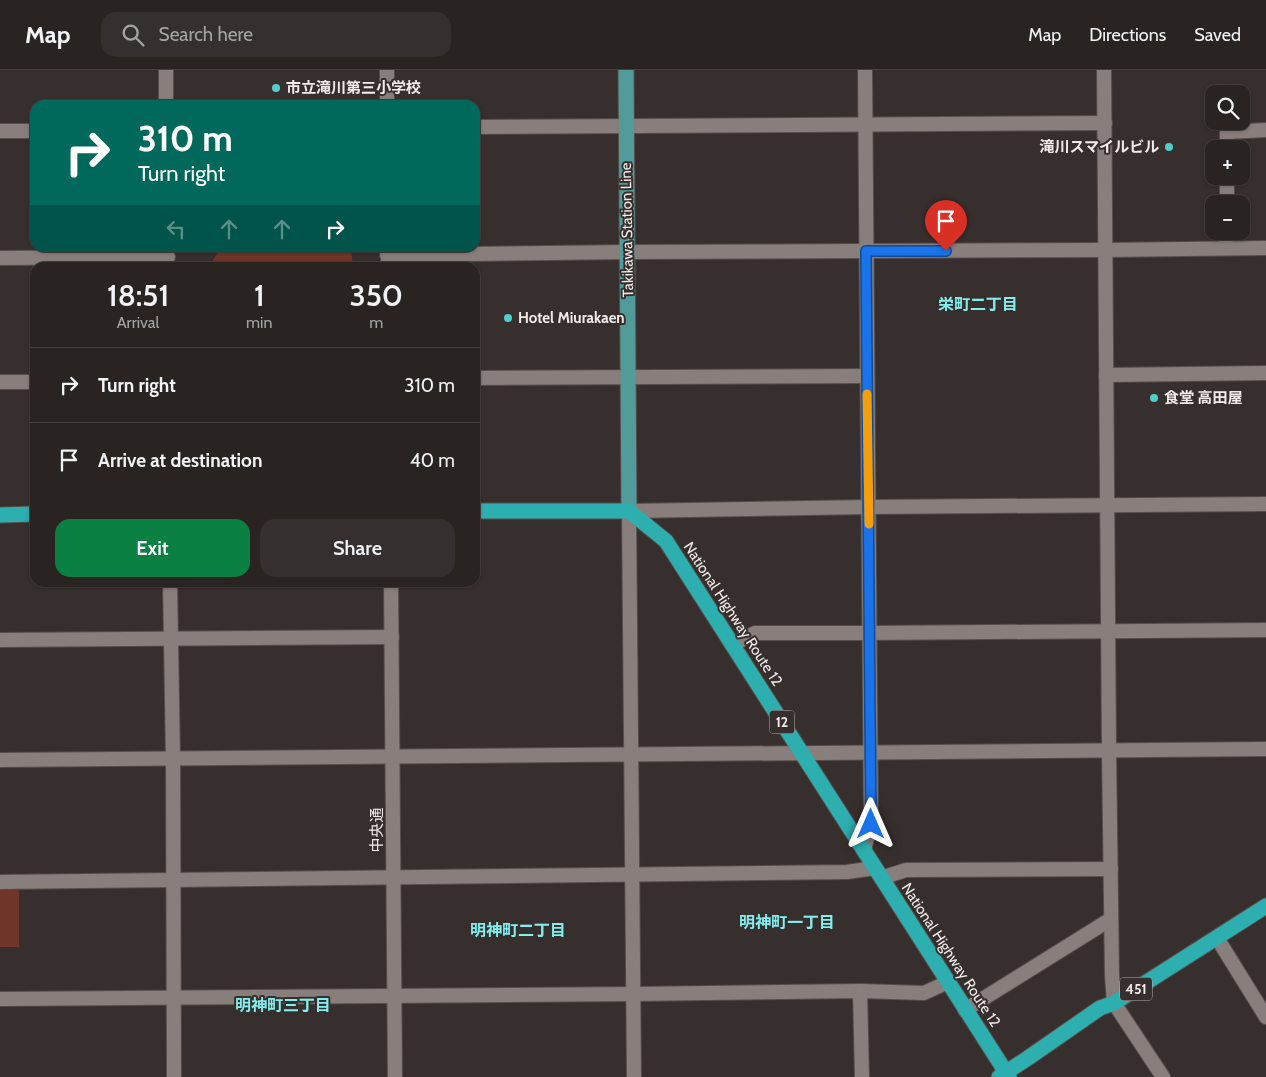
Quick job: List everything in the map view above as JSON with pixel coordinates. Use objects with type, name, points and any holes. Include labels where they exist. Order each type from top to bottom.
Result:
[{"type":"highway","points":[[480,511],[629,511]]},
{"type":"highway","name":"National Highway Route 12","points":[[629,511],[666,541],[948,982],[1005,1076]]},
{"type":"highway","points":[[0,515],[30,514]]},
{"type":"highway","name":"451","points":[[1005,1076],[1100,1008],[1114,1003],[1266,906]]},
{"type":"main road","name":"Takikawa Station Line","points":[[626,70],[629,511]]},
{"type":"street","points":[[166,70],[166,100]]},
{"type":"street","points":[[387,70],[388,100]]},
{"type":"street","points":[[864,850],[871,824],[865,70]]},
{"type":"street","points":[[1104,70],[1108,751],[1112,976],[1114,1003],[1163,1077]]},
{"type":"street","points":[[480,127],[1105,123]]},
{"type":"street","points":[[1227,140],[1227,132],[1266,130]]},
{"type":"street","points":[[0,131],[30,131]]},
{"type":"street","points":[[1226,240],[1226,248]]},
{"type":"street","points":[[388,257],[628,252],[1266,248]]},
{"type":"street","points":[[0,258],[168,257]]},
{"type":"street","points":[[1106,375],[1266,373]]},
{"type":"street","points":[[480,378],[867,376]]},
{"type":"street","points":[[0,382],[30,382]]},
{"type":"street","points":[[634,1077],[629,511],[1266,504]]},
{"type":"street","points":[[170,587],[173,759],[174,1077]]},
{"type":"street","name":"中央通","points":[[391,587],[395,1077]]},
{"type":"street","points":[[732,645],[755,632],[1266,630]]},
{"type":"street","points":[[0,640],[392,638]]},
{"type":"street","points":[[0,760],[1266,749]]},
{"type":"street","points":[[0,882],[1111,869]]},
{"type":"street","points":[[965,1010],[1111,919]]},
{"type":"street","points":[[1217,938],[1266,1017]]},
{"type":"street","points":[[0,999],[860,991],[924,993],[948,982]]},
{"type":"street","points":[[860,991],[862,1077]]},
{"type":"shaded area","points":[[218,252],[351,252],[352,262],[213,262]]},
{"type":"shaded area","points":[[0,890],[19,890],[19,947],[0,947]]},
{"type":"slow traffic","points":[[867,394],[869,524]]},
{"type":"place","name":"市立滝川第三小学校","points":[[276,88]]},
{"type":"place","name":"滝川スマイルビル","points":[[1169,147]]},
{"type":"place","name":"Hotel Miurakaen","points":[[508,318]]},
{"type":"place","name":"食堂 高田屋","points":[[1154,398]]},
{"type":"district","name":"栄町二丁目","points":[[978,304]]},
{"type":"district","name":"明神町一丁目","points":[[787,922]]},
{"type":"district","name":"明神町二丁目","points":[[518,930]]},
{"type":"district","name":"明神町三丁目","points":[[283,1005]]},
{"type":"route","points":[[871,824],[866,251],[946,251]]}]
